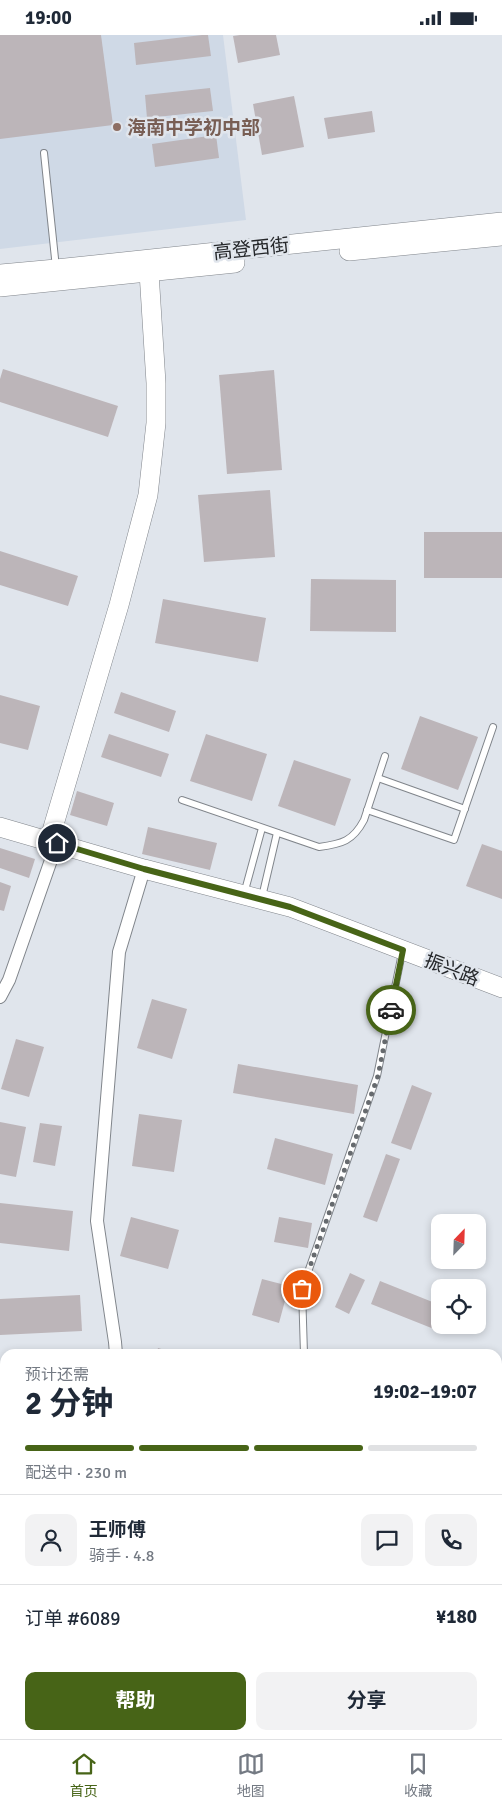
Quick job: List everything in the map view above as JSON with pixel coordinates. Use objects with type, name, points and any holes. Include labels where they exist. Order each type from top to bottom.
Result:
[{"type":"street","name":"高登西街","points":[[0,287],[57,276],[502,222]]},
{"type":"street","name":"高登西街","points":[[0,274],[57,276],[149,272],[502,236]]},
{"type":"street","points":[[0,997],[9,980],[53,842],[148,495],[156,423],[156,383],[149,272]]},
{"type":"street","name":"振兴路","points":[[0,827],[144,869],[290,907],[502,988]]},
{"type":"street","points":[[115,1349],[97,1221],[119,952],[144,869]]},
{"type":"lane","points":[[44,153],[57,276]]},
{"type":"lane","points":[[367,810],[454,840],[493,727]]},
{"type":"lane","points":[[182,800],[319,847],[336,845],[349,839],[359,829],[385,756]]},
{"type":"lane","points":[[378,778],[465,809]]},
{"type":"lane","points":[[252,896],[262,828]]},
{"type":"lane","points":[[252,896],[277,833]]},
{"type":"lane","points":[[304,1349],[302,1289],[378,1076],[403,950]]},
{"type":"shaded area","name":"海南中学初中部","points":[[0,35],[223,35],[246,220],[0,249]]},
{"type":"building","points":[[0,35],[101,35],[113,125],[0,139]]},
{"type":"building","points":[[208,35],[211,56],[136,65],[134,43]]},
{"type":"building","points":[[276,35],[280,55],[238,63],[233,36]]},
{"type":"building","points":[[210,88],[213,111],[147,118],[145,95]]},
{"type":"building","points":[[294,96],[304,147],[262,155],[253,104]]},
{"type":"building","points":[[372,111],[375,132],[328,139],[324,118]]},
{"type":"building","points":[[216,135],[219,158],[155,167],[152,144]]},
{"type":"building","points":[[3,369],[118,406],[108,437],[0,402],[0,379]]},
{"type":"building","points":[[274,370],[282,470],[227,474],[219,375]]},
{"type":"building","points":[[270,490],[275,557],[204,562],[198,495]]},
{"type":"building","points":[[424,532],[502,532],[502,578],[424,578]]},
{"type":"building","points":[[0,551],[78,576],[68,606],[0,585]]},
{"type":"building","points":[[311,579],[396,580],[396,632],[310,631]]},
{"type":"building","points":[[163,599],[266,618],[258,662],[155,643]]},
{"type":"building","points":[[121,692],[176,711],[169,732],[114,713]]},
{"type":"building","points":[[0,695],[40,706],[28,750],[0,743]]},
{"type":"building","points":[[420,716],[478,737],[458,790],[401,769]]},
{"type":"building","points":[[109,734],[169,754],[161,777],[101,757]]},
{"type":"building","points":[[206,734],[267,754],[252,801],[190,781]]},
{"type":"building","points":[[294,760],[351,779],[335,826],[278,806]]},
{"type":"building","points":[[77,791],[114,803],[107,826],[70,815]]},
{"type":"building","points":[[148,827],[217,843],[210,870],[142,854]]},
{"type":"building","points":[[482,844],[502,851],[502,899],[466,886]]},
{"type":"building","points":[[0,848],[35,859],[29,878],[0,868]]},
{"type":"building","points":[[0,882],[11,886],[4,911],[0,910]]},
{"type":"building","points":[[152,999],[187,1009],[172,1059],[137,1048]]},
{"type":"building","points":[[16,1039],[44,1047],[29,1097],[1,1089]]},
{"type":"building","points":[[238,1064],[358,1085],[354,1114],[233,1093]]},
{"type":"building","points":[[412,1085],[432,1093],[411,1150],[391,1143]]},
{"type":"building","points":[[139,1114],[182,1120],[174,1172],[132,1166]]},
{"type":"building","points":[[0,1122],[26,1127],[16,1177],[0,1174]]},
{"type":"building","points":[[40,1123],[62,1126],[55,1166],[33,1162]]},
{"type":"building","points":[[275,1138],[333,1154],[325,1185],[267,1169]]},
{"type":"building","points":[[386,1154],[400,1159],[377,1222],[363,1217]]},
{"type":"building","points":[[0,1203],[73,1211],[69,1251],[0,1243]]},
{"type":"building","points":[[131,1217],[179,1230],[168,1269],[120,1256]]},
{"type":"building","points":[[279,1217],[312,1223],[308,1248],[274,1242]]},
{"type":"building","points":[[350,1273],[365,1280],[349,1314],[335,1307]]},
{"type":"building","points":[[262,1279],[289,1286],[279,1323],[252,1315]]},
{"type":"building","points":[[380,1281],[431,1301],[431,1328],[371,1304]]},
{"type":"building","points":[[80,1295],[82,1331],[0,1335],[0,1299]]},
{"type":"way so far","points":[[302,1289],[378,1076],[391,1010]]},
{"type":"place","name":"海南中学初中部","points":[[117,127]]},
{"type":"route","points":[[57,843],[144,869],[290,907],[403,950],[391,1010]]}]
